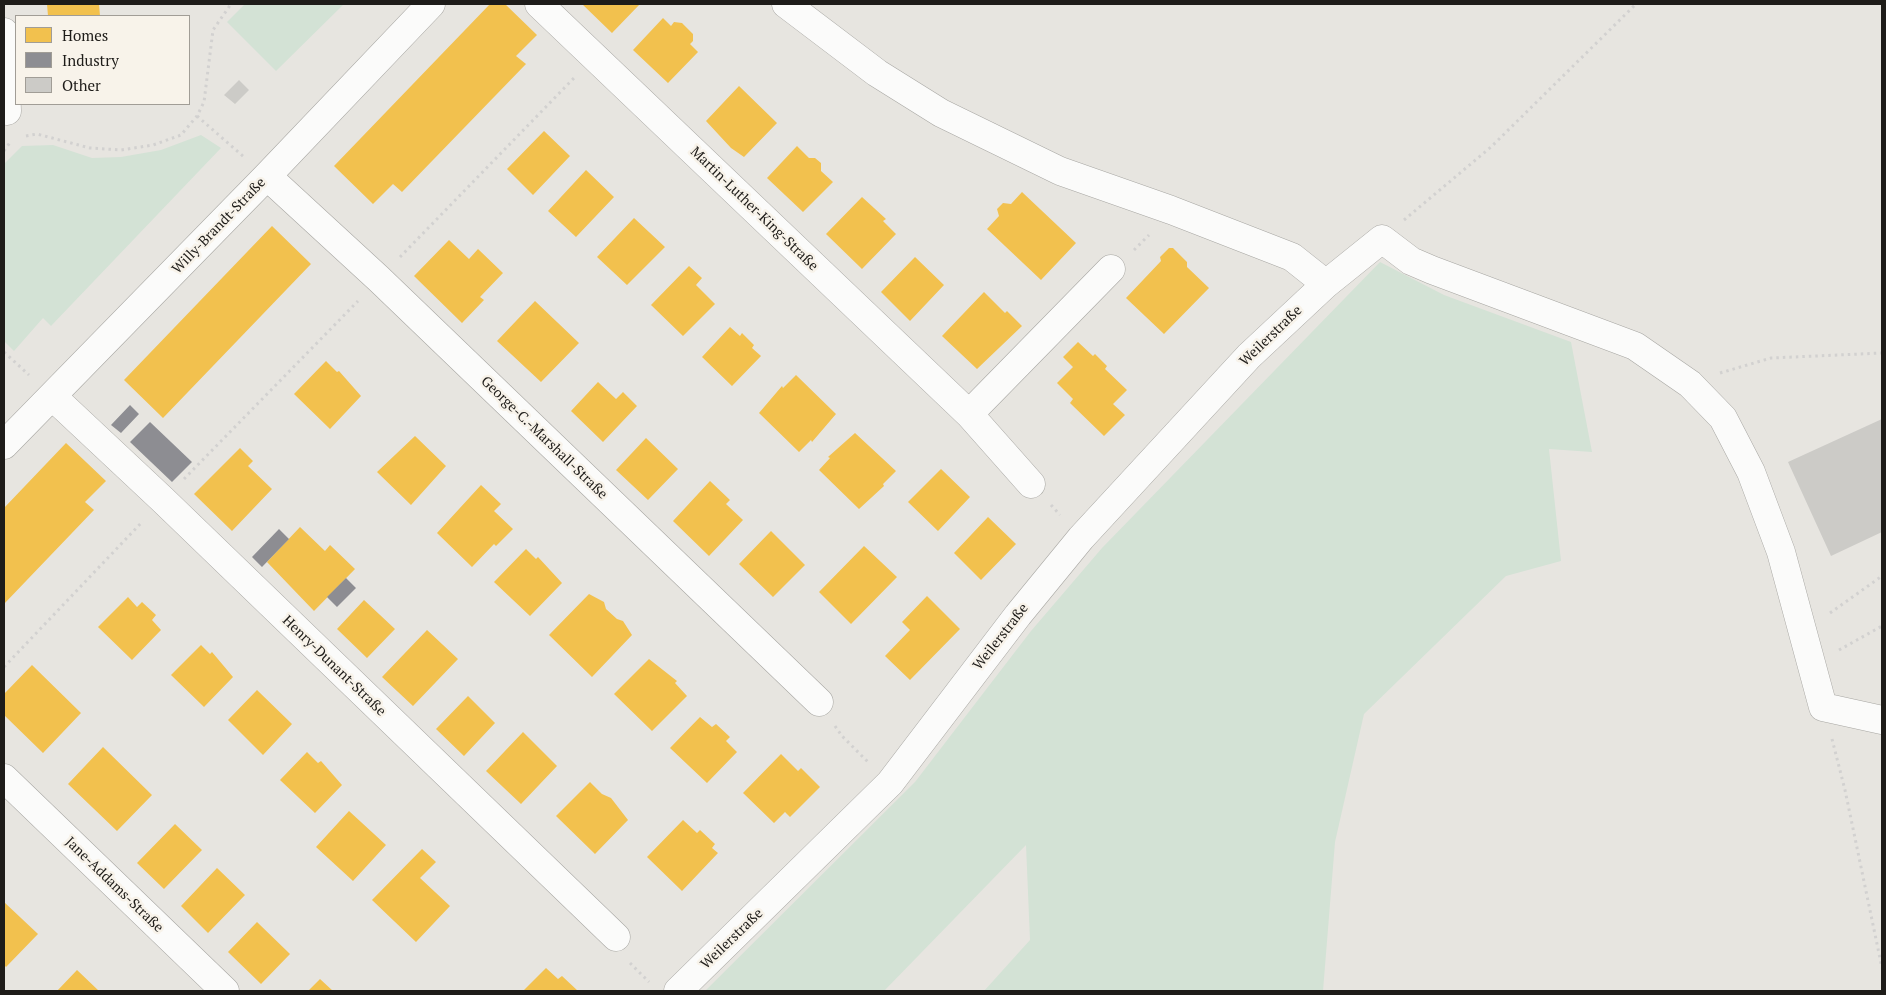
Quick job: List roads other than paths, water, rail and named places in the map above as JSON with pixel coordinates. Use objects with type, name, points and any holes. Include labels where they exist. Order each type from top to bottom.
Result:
[{"type":"street","name":"Willy-Brandt-Straße","points":[[4,445],[267,176],[431,4]]},
{"type":"street","name":"Martin-Luther-King-Straße","points":[[540,4],[969,414],[1031,484]]},
{"type":"street","points":[[786,4],[877,73],[941,113],[1060,172],[1171,210],[1292,257],[1326,284]]},
{"type":"street","points":[[4,32],[7,111]]},
{"type":"street","name":"George-C.-Marshall-Straße","points":[[267,176],[379,279],[819,702]]},
{"type":"street","name":"Weilerstraße","points":[[678,991],[890,783],[1018,615],[1081,538],[1250,356],[1326,284],[1382,239],[1411,261],[1432,270],[1635,346],[1690,384],[1723,418],[1751,472],[1781,552],[1823,708],[1882,720]]},
{"type":"street","points":[[969,414],[1111,269]]},
{"type":"street","name":"Henry-Dunant-Straße","points":[[52,396],[163,500],[616,937]]},
{"type":"street","name":"Jane-Addams-Straße","points":[[4,778],[225,991]]}]
